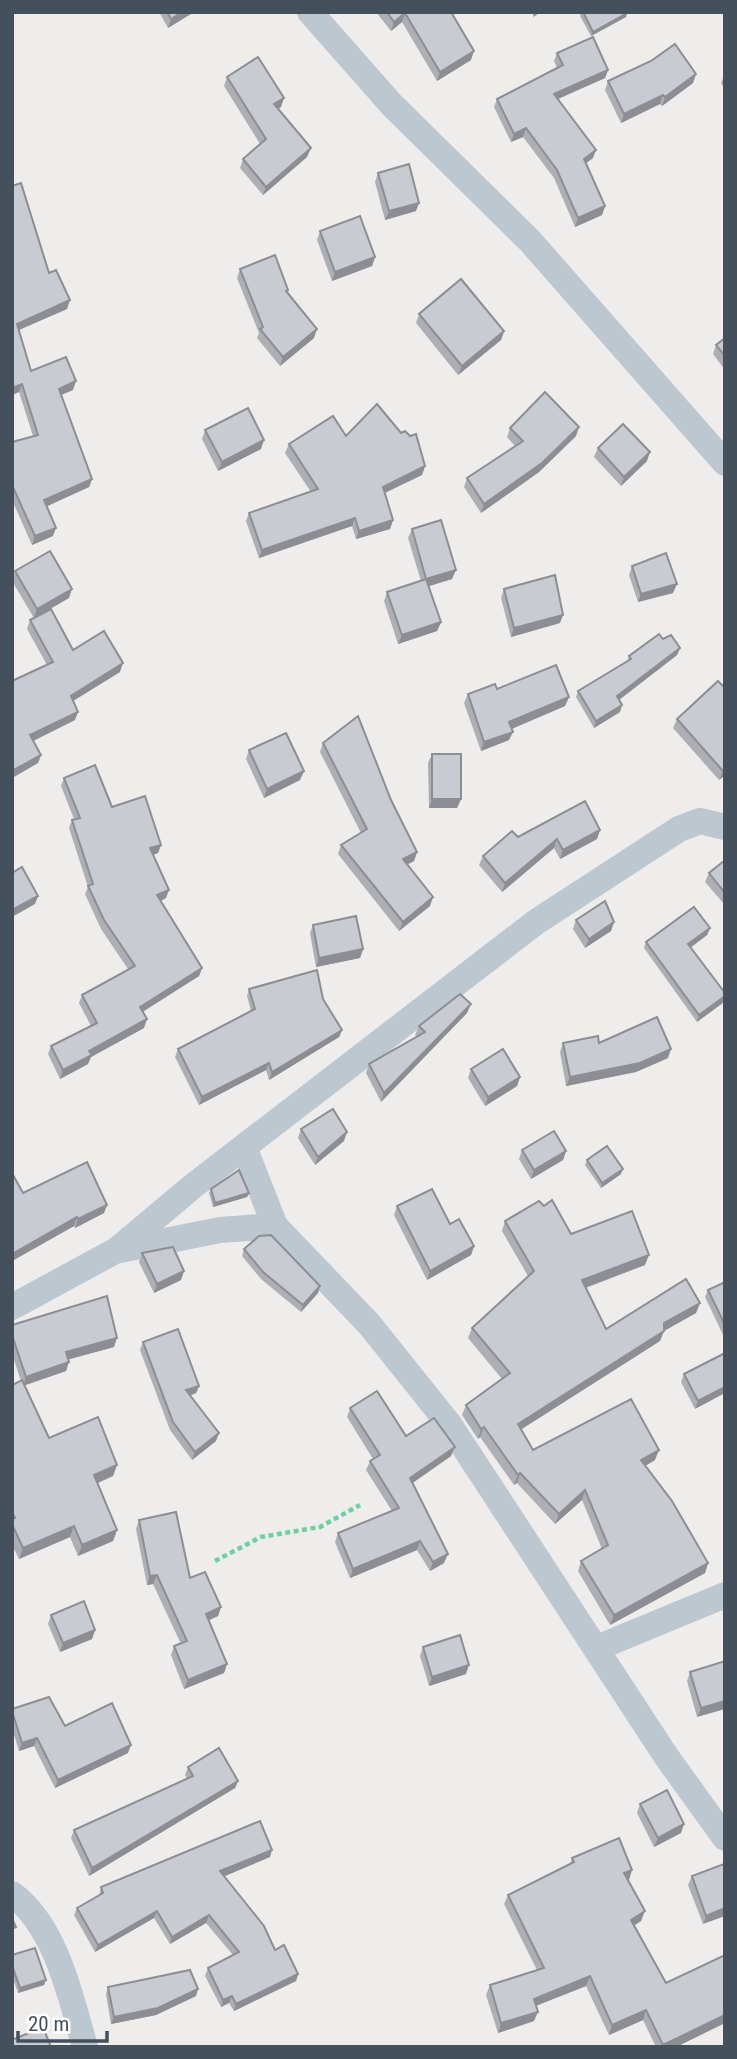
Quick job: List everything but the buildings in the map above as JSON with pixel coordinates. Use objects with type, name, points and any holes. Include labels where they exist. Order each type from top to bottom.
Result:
[{"type":"street","points":[[310,12],[392,105],[530,241],[725,463]]},
{"type":"street","points":[[12,1307],[115,1251],[244,1147],[537,922],[679,829],[700,821],[725,827]]},
{"type":"street","points":[[244,1147],[275,1227],[369,1324],[449,1424],[666,1756],[725,1838]]},
{"type":"street","points":[[115,1251],[220,1230],[275,1227]]},
{"type":"street","points":[[597,1647],[725,1595]]},
{"type":"street","points":[[12,1894],[27,1908],[59,1959],[85,2047]]},
{"type":"path","points":[[215,1561],[261,1537],[320,1527],[360,1505]]}]
